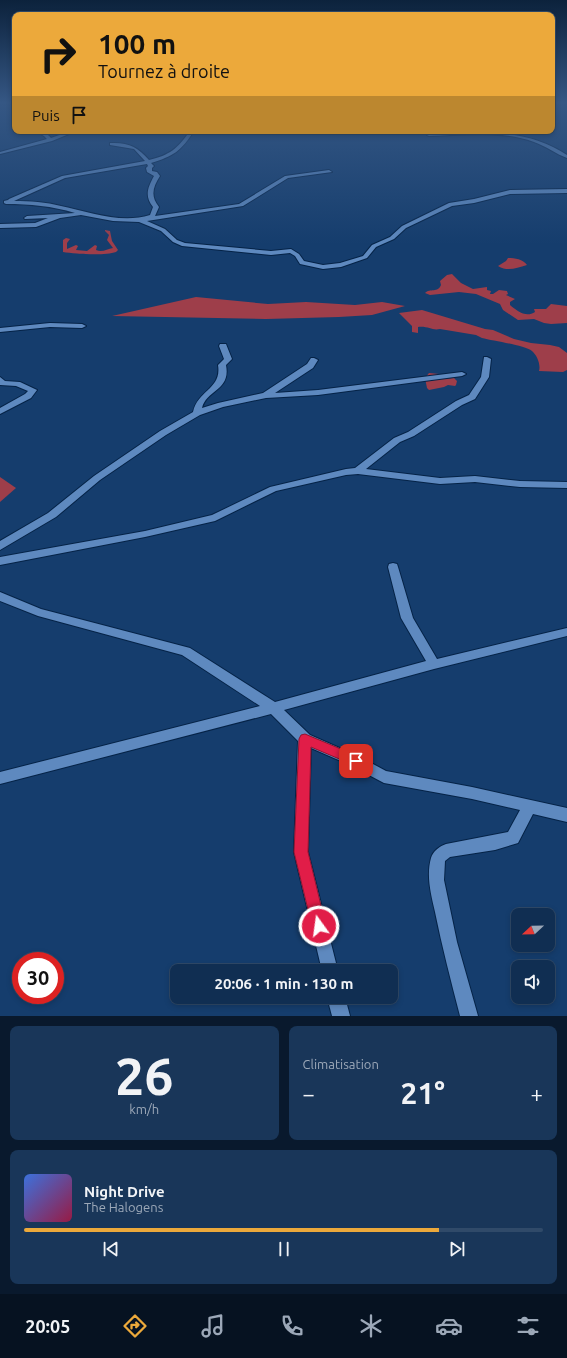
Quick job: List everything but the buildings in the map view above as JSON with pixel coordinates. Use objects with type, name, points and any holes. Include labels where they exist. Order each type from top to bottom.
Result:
[{"type":"street","points":[[0,153],[14,149]]},
{"type":"street","points":[[138,149],[141,151],[151,166],[149,168],[150,172],[158,176],[149,194],[150,202],[156,207],[152,216],[140,220]]},
{"type":"street","points":[[0,204],[64,177],[148,162],[177,149]]},
{"type":"street","points":[[555,149],[567,157]]},
{"type":"street","points":[[27,218],[84,215],[113,219],[140,220],[241,205],[287,177],[329,172]]},
{"type":"street","points":[[140,220],[163,230],[175,241],[184,245],[272,252],[292,251],[297,255],[302,263],[323,267],[341,265],[365,257],[374,246],[392,238],[404,227],[452,204],[474,201],[510,192],[567,191]]},
{"type":"street","points":[[6,202],[42,204],[60,207],[84,215]]},
{"type":"street","points":[[0,226],[36,225],[59,216]]},
{"type":"street","points":[[0,330],[50,325],[82,326]]},
{"type":"street","points":[[197,413],[197,405],[205,395],[221,383],[224,372],[222,365],[228,359],[223,346]]},
{"type":"street","points":[[358,470],[397,440],[411,434],[472,396],[485,377],[487,359]]},
{"type":"street","points":[[266,395],[310,366],[314,360]]},
{"type":"street","points":[[0,546],[52,515],[97,478],[163,433],[197,413],[221,405],[266,395],[289,395],[338,391],[370,385],[462,374]]},
{"type":"street","points":[[0,379],[3,383],[18,384],[33,390],[28,396],[0,411]]},
{"type":"street","points":[[0,561],[145,534],[215,518],[273,489],[358,470],[456,482],[475,479],[520,484],[567,485]]},
{"type":"street","points":[[393,567],[406,618],[434,664]]},
{"type":"street","points":[[0,596],[38,612],[186,651],[273,708],[305,739],[356,761],[384,777],[472,793],[567,815]]},
{"type":"street","points":[[0,778],[273,708],[434,664],[567,632]]},
{"type":"street","points":[[305,739],[301,852],[328,964]]},
{"type":"street","points":[[469,1016],[449,942],[436,880],[438,858],[446,851],[495,843],[513,838],[529,807]]},
{"type":"street","points":[[338,1004],[341,1016]]},
{"type":"shaded area","points":[[105,230],[110,231],[112,241],[118,250],[116,252],[82,254],[63,252],[63,240],[66,238],[70,239],[67,243],[67,249],[76,245],[78,246],[76,250],[87,251],[95,245],[97,246],[96,250],[98,251],[113,248],[107,240],[109,235]]},
{"type":"shaded area","points":[[508,258],[521,260],[527,265],[509,269],[498,266]]},
{"type":"shaded area","points":[[452,274],[461,283],[473,289],[487,287],[487,290],[491,291],[490,294],[493,294],[499,290],[507,291],[508,294],[506,295],[515,299],[510,302],[510,305],[525,314],[532,314],[535,312],[534,309],[546,309],[551,304],[567,306],[567,323],[551,324],[534,319],[518,320],[503,310],[500,304],[476,294],[459,292],[430,295],[425,293],[438,289],[441,285],[440,281],[447,275]]},
{"type":"shaded area","points":[[196,297],[268,304],[306,302],[355,305],[382,302],[405,306],[372,315],[339,317],[266,319],[112,316]]},
{"type":"shaded area","points":[[422,310],[485,329],[493,330],[514,339],[559,347],[567,353],[567,370],[563,372],[539,371],[538,360],[532,351],[508,343],[482,338],[476,335],[425,327],[418,327],[418,333],[412,332],[412,326],[399,313]]},
{"type":"shaded area","points":[[429,373],[439,374],[441,379],[454,378],[457,381],[456,385],[448,385],[429,390],[427,388],[425,378]]},
{"type":"shaded area","points":[[0,477],[16,488],[0,502]]},
{"type":"route","points":[[319,926],[301,852],[305,739],[356,761]]}]
